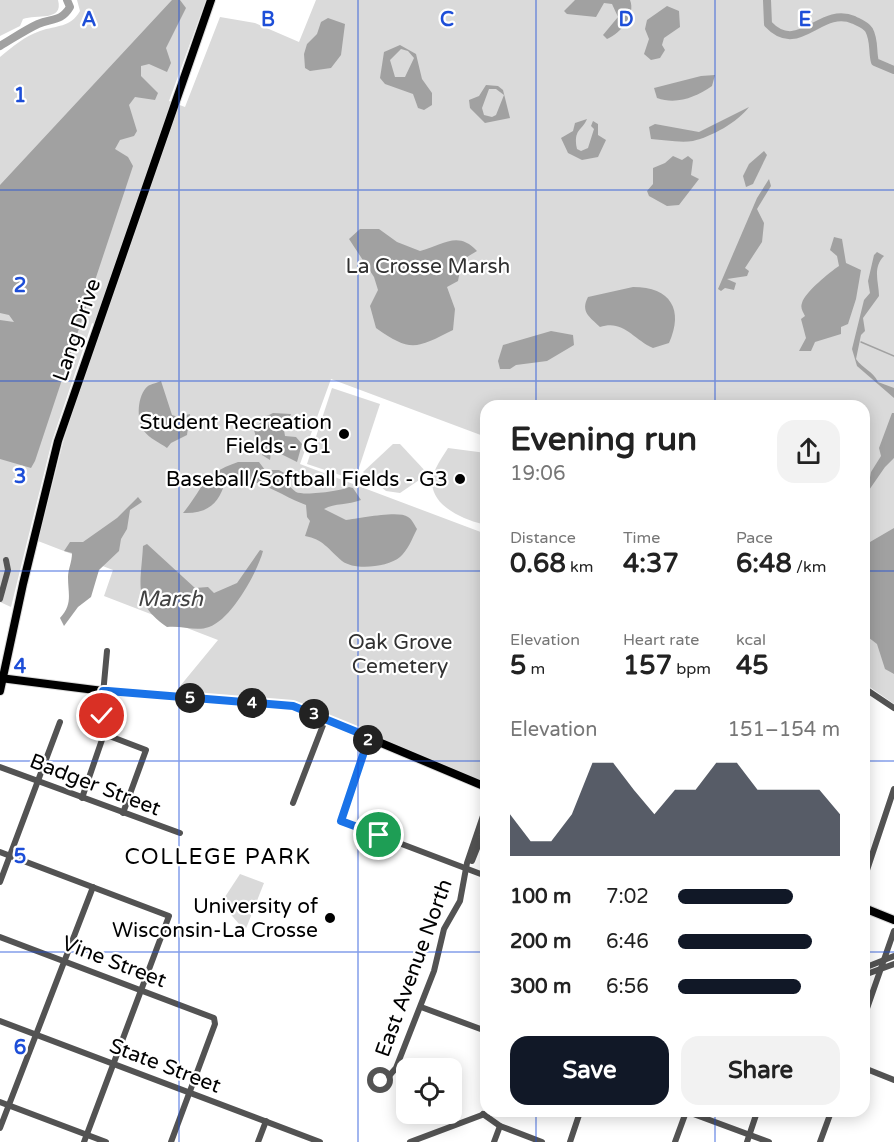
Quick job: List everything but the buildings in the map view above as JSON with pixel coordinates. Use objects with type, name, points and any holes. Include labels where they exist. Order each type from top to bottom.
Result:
[{"type":"main road","name":"Lang Drive","points":[[0,692],[0,679],[58,441],[211,0]]},
{"type":"main road","points":[[0,679],[103,691],[287,706],[369,737],[480,784]]},
{"type":"main road","points":[[870,910],[891,918]]},
{"type":"street","points":[[0,598],[8,570],[6,560]]},
{"type":"street","points":[[82,798],[104,734],[103,691],[107,651]]},
{"type":"street","points":[[870,696],[894,708]]},
{"type":"street","points":[[293,803],[326,720]]},
{"type":"street","points":[[0,882],[60,722]]},
{"type":"street","points":[[104,734],[146,750],[123,813]]},
{"type":"street","points":[[369,737],[341,821],[480,874]]},
{"type":"street","name":"Badger Street","points":[[0,767],[36,784],[180,833]]},
{"type":"street","points":[[870,861],[894,789]]},
{"type":"street","name":"East Avenue North","points":[[389,1076],[396,1068],[421,1006],[436,964],[444,929],[460,901],[480,827]]},
{"type":"street","name":"East Avenue North","points":[[467,869],[480,840]]},
{"type":"street","points":[[0,852],[169,916],[86,1138]]},
{"type":"street","points":[[0,1128],[93,887]]},
{"type":"street","points":[[870,1000],[894,931]]},
{"type":"street","name":"Vine Street","points":[[0,937],[215,1020],[189,1093]]},
{"type":"street","points":[[870,966],[894,956]]},
{"type":"street","points":[[870,973],[894,964]]},
{"type":"street","points":[[421,1006],[480,1029]]},
{"type":"street","name":"State Street","points":[[0,1021],[320,1142]]},
{"type":"street","points":[[870,1070],[894,1080]]},
{"type":"street","points":[[171,1142],[189,1093]]},
{"type":"street","points":[[0,1102],[86,1138],[106,1142]]},
{"type":"street","points":[[410,1142],[480,1116]]},
{"type":"street","points":[[491,1117],[500,1126],[542,1142]]},
{"type":"street","points":[[570,1142],[578,1117]]},
{"type":"street","points":[[675,1142],[685,1117]]},
{"type":"street","points":[[700,1117],[769,1142]]},
{"type":"street","points":[[747,1142],[756,1117]]},
{"type":"street","points":[[820,1142],[829,1117]]},
{"type":"street","points":[[258,1142],[266,1121]]},
{"type":"street","points":[[494,1142],[500,1126]]},
{"type":"green space","points":[[0,0],[58,0],[59,7],[57,12],[48,16],[23,19],[20,26],[0,36]]},
{"type":"green space","points":[[77,0],[206,0],[169,101],[185,107],[220,17],[255,23],[299,42],[316,0],[894,0],[894,704],[870,687],[870,400],[480,400],[480,435],[331,379],[300,464],[480,532],[480,781],[294,703],[176,691],[218,640],[104,596],[113,570],[38,541],[64,439],[101,326],[92,323],[52,441],[11,607],[0,602],[0,57],[29,36],[67,23],[80,11]]},
{"type":"green space","name":"Student Recreation Fields - G1","points":[[332,388],[380,404],[355,480],[307,464]]},
{"type":"green space","name":"Baseball/Softball Fields - G3","points":[[393,444],[400,444],[428,474],[400,493],[386,491],[363,472]]},
{"type":"green space","name":"Baseball/Softball Fields - G3","points":[[448,448],[480,452],[480,523],[453,512],[437,498],[432,479]]},
{"type":"green space","points":[[240,874],[264,883],[245,931],[221,903]]},
{"type":"water","points":[[172,0],[180,0],[186,8],[166,48],[171,63],[167,72],[149,64],[141,66],[141,76],[158,93],[155,100],[135,97],[129,105],[137,131],[134,136],[120,140],[115,149],[128,157],[133,166],[35,461],[31,468],[0,459],[0,320],[14,322],[9,315],[0,313],[0,185]]},
{"type":"water","points":[[575,0],[630,0],[631,12],[622,28],[607,39],[603,35],[618,17],[612,4],[604,3],[596,17],[567,14],[564,11]]},
{"type":"water","points":[[667,6],[679,11],[680,27],[664,38],[662,45],[665,50],[660,58],[651,60],[644,54],[649,39],[645,29],[647,20]]},
{"type":"water","points":[[328,18],[345,24],[341,55],[331,68],[310,71],[305,68],[304,54],[307,44],[317,34],[321,22]]},
{"type":"water","points":[[400,45],[416,54],[422,79],[432,93],[432,105],[424,110],[418,108],[413,94],[385,84],[380,78],[384,52]],"holes":[[[401,49],[408,51],[414,58],[405,77],[395,77],[390,60]]]},
{"type":"water","points":[[715,75],[712,86],[699,94],[672,101],[657,98],[654,88],[701,76]]},
{"type":"water","points":[[486,85],[498,86],[503,90],[510,118],[485,123],[470,108],[469,100],[479,96]],"holes":[[[489,89],[496,89],[504,95],[496,115],[492,117],[484,115],[482,108]]]},
{"type":"water","points":[[749,107],[731,123],[700,139],[683,142],[651,139],[649,127],[655,124],[699,132]]},
{"type":"water","points":[[587,119],[577,134],[577,149],[581,151],[588,148],[594,129],[591,126],[593,121],[598,124],[598,135],[606,140],[598,157],[582,160],[568,153],[561,138],[573,131],[575,123]]},
{"type":"water","points":[[764,151],[767,155],[753,184],[746,187],[743,176],[749,164]]},
{"type":"water","points":[[673,156],[682,160],[688,156],[693,160],[691,175],[699,179],[679,205],[667,206],[649,196],[647,191],[653,184],[653,168],[665,163]]},
{"type":"water","points":[[769,179],[771,186],[757,209],[764,223],[762,242],[745,268],[749,271],[747,276],[727,279],[736,283],[734,290],[725,288],[721,291],[718,289],[757,198]]},
{"type":"water","points":[[360,229],[379,229],[397,242],[420,251],[457,240],[463,241],[477,251],[462,260],[458,281],[447,287],[455,309],[453,330],[431,341],[414,345],[398,341],[376,328],[370,306],[378,290],[374,277],[349,239]]},
{"type":"water","points":[[834,237],[842,239],[846,263],[861,270],[856,299],[848,324],[841,327],[841,334],[815,342],[811,351],[799,351],[806,338],[801,319],[805,316],[801,307],[804,298],[839,266],[837,256],[830,250]]},
{"type":"water","points":[[877,252],[884,256],[877,271],[879,296],[863,318],[865,331],[861,335],[856,359],[878,382],[894,388],[894,398],[857,366],[852,349],[864,300],[870,293],[868,281],[874,255]]},
{"type":"water","points":[[633,287],[657,291],[671,303],[675,320],[669,343],[653,348],[622,328],[608,325],[600,327],[587,314],[585,307],[588,297]]},
{"type":"water","points":[[551,331],[573,335],[574,345],[547,361],[500,369],[498,361],[503,345]]},
{"type":"water","points":[[161,381],[172,415],[178,417],[190,414],[187,435],[171,443],[167,448],[144,431],[139,414],[144,390],[149,385]]},
{"type":"water","points":[[273,413],[291,414],[284,430],[285,436],[296,437],[302,444],[297,462],[275,451],[271,452],[270,460],[262,455],[263,447],[257,441],[254,430],[265,417]]},
{"type":"water","points":[[892,413],[894,413],[894,458],[870,489],[871,472],[881,456],[879,448]]},
{"type":"water","points":[[238,462],[259,462],[265,470],[279,470],[286,474],[285,482],[300,493],[353,488],[361,500],[324,509],[346,520],[396,514],[411,519],[417,529],[408,548],[400,557],[388,563],[363,567],[342,561],[321,542],[305,536],[310,521],[307,517],[306,505],[255,482],[234,479],[225,482],[219,496],[211,506],[199,512],[183,513],[210,477]]},
{"type":"water","points":[[138,497],[142,502],[130,510],[127,529],[121,539],[119,551],[99,570],[91,597],[78,607],[64,626],[60,618],[68,603],[68,574],[72,553],[64,551],[70,542],[83,542],[117,518]]},
{"type":"water","points":[[894,528],[894,674],[885,669],[877,644],[870,639],[870,542]]},
{"type":"water","name":"Marsh","points":[[147,544],[195,588],[208,587],[214,593],[237,583],[260,550],[263,551],[249,583],[234,606],[217,623],[209,627],[194,629],[167,627],[148,610],[143,601],[140,582],[143,546]]},
{"type":"waterway","points":[[0,46],[38,24],[63,15],[70,7],[67,0]]},
{"type":"waterway","points":[[767,0],[768,24],[779,33],[790,35],[800,33],[831,19],[842,17],[863,24],[871,34],[875,62],[894,70]]},
{"type":"waterway","points":[[861,342],[894,356]]},
{"type":"place","name":"Student Recreation Fields - G1","points":[[344,434]]},
{"type":"place","name":"Baseball/Softball Fields - G3","points":[[460,479]]},
{"type":"place","name":"University of Wisconsin-La Crosse","points":[[330,918]]},
{"type":"district","name":"COLLEGE PARK","points":[[218,857]]},
{"type":"route","points":[[102,716],[103,691],[108,691],[293,706],[369,737],[341,821],[379,835]]},
{"type":"park label","name":"La Crosse Marsh","points":[[428,266]]},
{"type":"park label","name":"Oak Grove Cemetery","points":[[400,654]]}]
